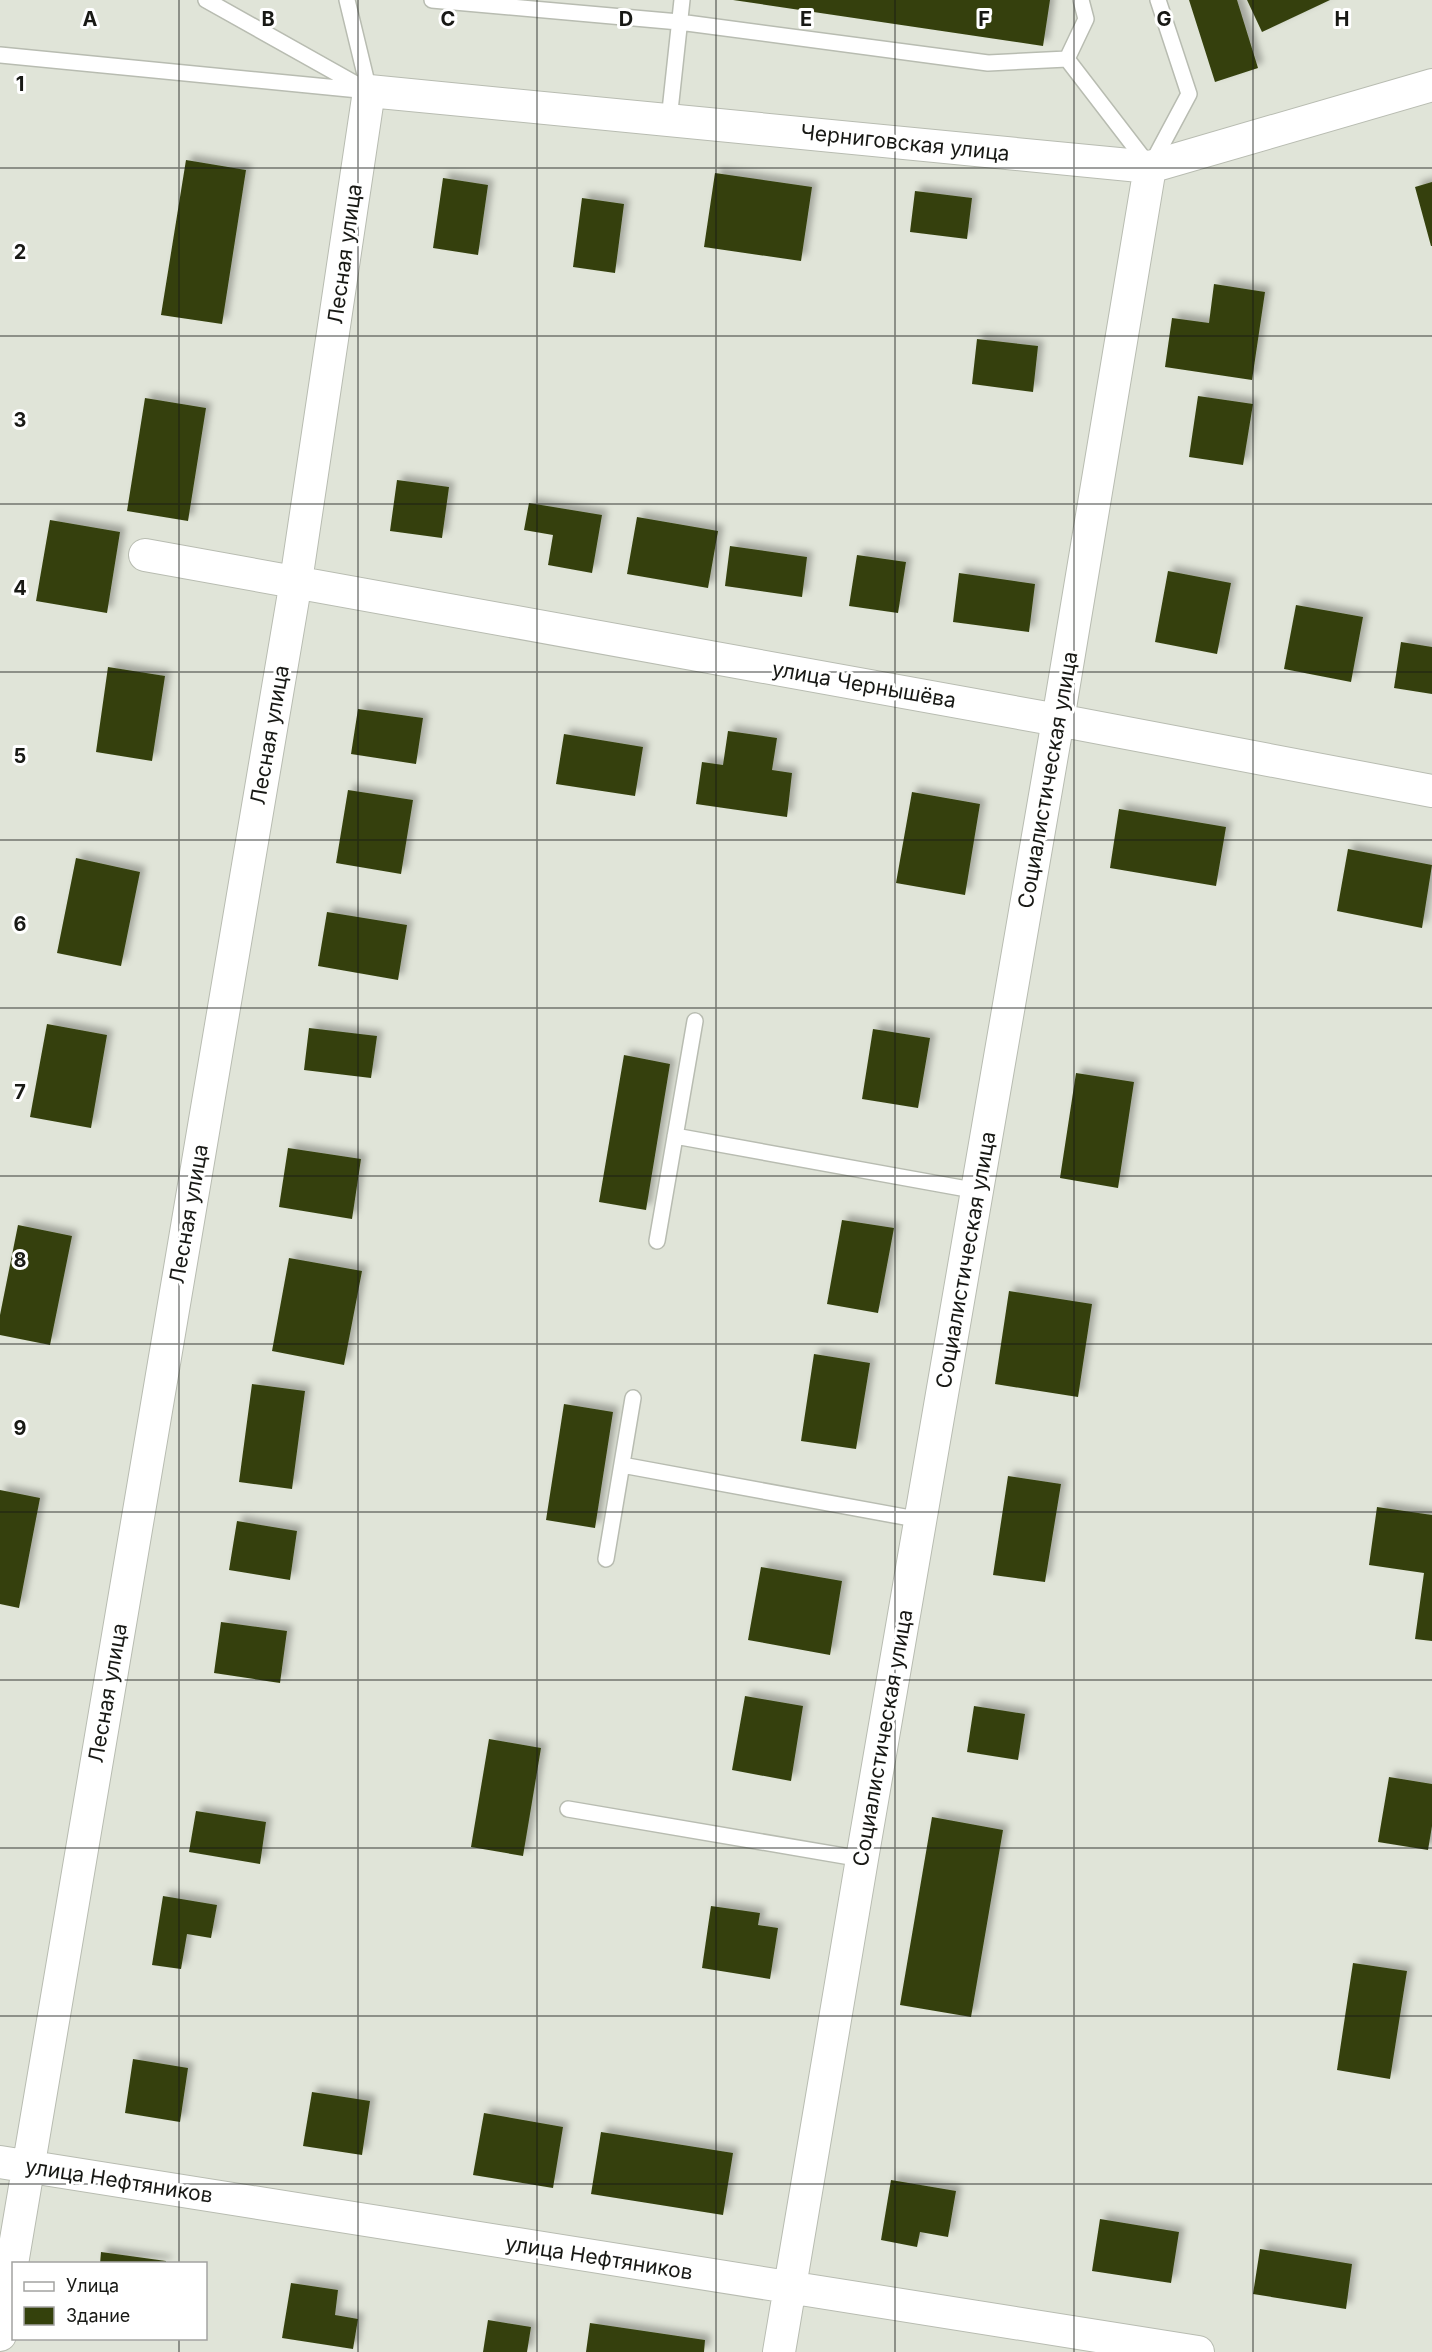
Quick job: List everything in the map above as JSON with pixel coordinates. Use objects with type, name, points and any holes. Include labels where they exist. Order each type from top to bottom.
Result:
[{"type":"street","name":"Черниговская улица","points":[[369,91],[1150,167],[1432,85]]},
{"type":"street","name":"Лесная улица","points":[[0,2335],[14,2165],[297,581],[369,91]]},
{"type":"street","name":"Социалистическая улица","points":[[779,2352],[1058,720],[1150,167]]},
{"type":"street","name":"улица Чернышёва","points":[[145,555],[1058,720],[1432,791]]},
{"type":"street","name":"улица Нефтяников","points":[[14,2165],[1198,2352]]},
{"type":"lane","points":[[206,0],[369,91]]},
{"type":"lane","points":[[347,0],[369,91]]},
{"type":"lane","points":[[432,0],[679,22],[988,63],[1067,58]]},
{"type":"lane","points":[[669,120],[682,0]]},
{"type":"lane","points":[[1067,58],[1086,19],[1081,0]]},
{"type":"lane","points":[[1067,58],[1150,167],[1189,94],[1158,0]]},
{"type":"lane","points":[[0,55],[369,91]]},
{"type":"lane","points":[[657,1241],[695,1021]]},
{"type":"lane","points":[[675,1136],[978,1191]]},
{"type":"lane","points":[[606,1559],[633,1398]]},
{"type":"lane","points":[[622,1464],[921,1520]]},
{"type":"lane","points":[[568,1809],[862,1859]]},
{"type":"building","points":[[733,0],[1050,0],[1043,46]]},
{"type":"building","points":[[1189,0],[1237,0],[1258,68],[1215,82]]},
{"type":"building","points":[[1247,0],[1330,0],[1262,32]]},
{"type":"building","points":[[186,160],[246,170],[222,324],[161,315]]},
{"type":"building","points":[[715,173],[812,187],[801,261],[704,247]]},
{"type":"building","points":[[443,178],[488,185],[478,255],[433,248]]},
{"type":"building","points":[[1432,182],[1432,246],[1431,246],[1415,187]]},
{"type":"building","points":[[915,191],[972,198],[967,239],[910,232]]},
{"type":"building","points":[[582,198],[624,204],[615,273],[573,267]]},
{"type":"building","points":[[1214,284],[1265,292],[1252,380],[1165,367],[1172,318],[1209,323]]},
{"type":"building","points":[[977,339],[1038,346],[1033,392],[972,384]]},
{"type":"building","points":[[1198,396],[1253,404],[1243,465],[1189,457]]},
{"type":"building","points":[[145,398],[206,408],[188,521],[127,511]]},
{"type":"building","points":[[397,480],[449,487],[442,538],[390,531]]},
{"type":"building","points":[[529,503],[602,515],[592,573],[548,565],[553,535],[524,530]]},
{"type":"building","points":[[637,517],[718,531],[708,588],[627,574]]},
{"type":"building","points":[[50,520],[120,532],[107,613],[36,601]]},
{"type":"building","points":[[730,546],[807,557],[802,597],[725,586]]},
{"type":"building","points":[[857,555],[906,562],[898,613],[849,606]]},
{"type":"building","points":[[1168,571],[1231,583],[1217,654],[1155,642]]},
{"type":"building","points":[[959,573],[1035,584],[1029,632],[953,622]]},
{"type":"building","points":[[1296,605],[1363,617],[1351,682],[1284,669]]},
{"type":"building","points":[[1401,642],[1432,647],[1432,694],[1394,688]]},
{"type":"building","points":[[108,667],[165,676],[152,761],[96,752]]},
{"type":"building","points":[[358,709],[423,718],[416,764],[351,754]]},
{"type":"building","points":[[728,731],[777,738],[772,770],[792,773],[787,817],[696,804],[702,762],[723,765]]},
{"type":"building","points":[[564,734],[643,747],[635,796],[556,784]]},
{"type":"building","points":[[348,790],[413,800],[401,874],[336,863]]},
{"type":"building","points":[[912,792],[980,804],[965,895],[896,883]]},
{"type":"building","points":[[1119,809],[1226,827],[1216,886],[1110,868]]},
{"type":"building","points":[[1348,849],[1432,865],[1422,928],[1337,911]]},
{"type":"building","points":[[76,858],[140,872],[121,966],[57,953]]},
{"type":"building","points":[[327,912],[407,925],[398,980],[318,966]]},
{"type":"building","points":[[47,1024],[107,1035],[91,1128],[30,1117]]},
{"type":"building","points":[[309,1028],[377,1036],[371,1078],[304,1070]]},
{"type":"building","points":[[873,1029],[930,1038],[918,1108],[862,1099]]},
{"type":"building","points":[[624,1055],[670,1064],[646,1210],[599,1202]]},
{"type":"building","points":[[1076,1073],[1134,1082],[1118,1188],[1060,1178]]},
{"type":"building","points":[[288,1148],[361,1159],[352,1219],[279,1207]]},
{"type":"building","points":[[842,1220],[894,1228],[878,1313],[827,1304]]},
{"type":"building","points":[[18,1225],[72,1236],[50,1345],[0,1335],[0,1315]]},
{"type":"building","points":[[289,1258],[362,1271],[344,1365],[272,1351]]},
{"type":"building","points":[[1009,1291],[1092,1304],[1078,1397],[995,1384]]},
{"type":"building","points":[[814,1354],[870,1363],[856,1449],[801,1441]]},
{"type":"building","points":[[252,1384],[305,1391],[292,1489],[239,1482]]},
{"type":"building","points":[[564,1404],[613,1412],[595,1528],[546,1520]]},
{"type":"building","points":[[1008,1476],[1061,1484],[1045,1582],[993,1575]]},
{"type":"building","points":[[0,1490],[40,1498],[19,1608],[0,1604]]},
{"type":"building","points":[[1377,1507],[1432,1515],[1432,1641],[1415,1639],[1424,1573],[1369,1565]]},
{"type":"building","points":[[237,1521],[297,1531],[290,1580],[229,1570]]},
{"type":"building","points":[[761,1567],[842,1581],[830,1655],[748,1640]]},
{"type":"building","points":[[221,1622],[287,1631],[280,1683],[214,1673]]},
{"type":"building","points":[[745,1696],[803,1706],[791,1781],[732,1770]]},
{"type":"building","points":[[974,1706],[1025,1714],[1018,1760],[967,1752]]},
{"type":"building","points":[[489,1739],[541,1748],[523,1856],[471,1847]]},
{"type":"building","points":[[1389,1777],[1432,1784],[1432,1826],[1428,1850],[1378,1842]]},
{"type":"building","points":[[196,1811],[266,1822],[260,1864],[189,1852]]},
{"type":"building","points":[[932,1817],[1003,1830],[971,2017],[900,2005]]},
{"type":"building","points":[[163,1896],[217,1905],[211,1938],[187,1934],[181,1969],[152,1965]]},
{"type":"building","points":[[711,1906],[760,1913],[758,1925],[778,1928],[770,1979],[702,1968]]},
{"type":"building","points":[[1353,1963],[1407,1971],[1390,2079],[1337,2070]]},
{"type":"building","points":[[133,2059],[188,2068],[180,2122],[125,2113]]},
{"type":"building","points":[[312,2092],[370,2101],[362,2155],[303,2146]]},
{"type":"building","points":[[484,2113],[563,2127],[553,2188],[473,2175]]},
{"type":"building","points":[[601,2132],[733,2153],[723,2215],[591,2194]]},
{"type":"building","points":[[891,2180],[956,2191],[948,2237],[920,2232],[917,2247],[881,2240]]},
{"type":"building","points":[[1100,2219],[1179,2232],[1171,2283],[1092,2271]]},
{"type":"building","points":[[1260,2249],[1352,2264],[1346,2309],[1253,2294]]},
{"type":"building","points":[[101,2252],[166,2261],[166,2262],[100,2262]]},
{"type":"building","points":[[291,2283],[338,2290],[335,2315],[358,2319],[353,2349],[282,2338]]},
{"type":"building","points":[[488,2320],[531,2327],[527,2352],[483,2352]]},
{"type":"building","points":[[590,2323],[705,2340],[704,2352],[586,2352]]}]
